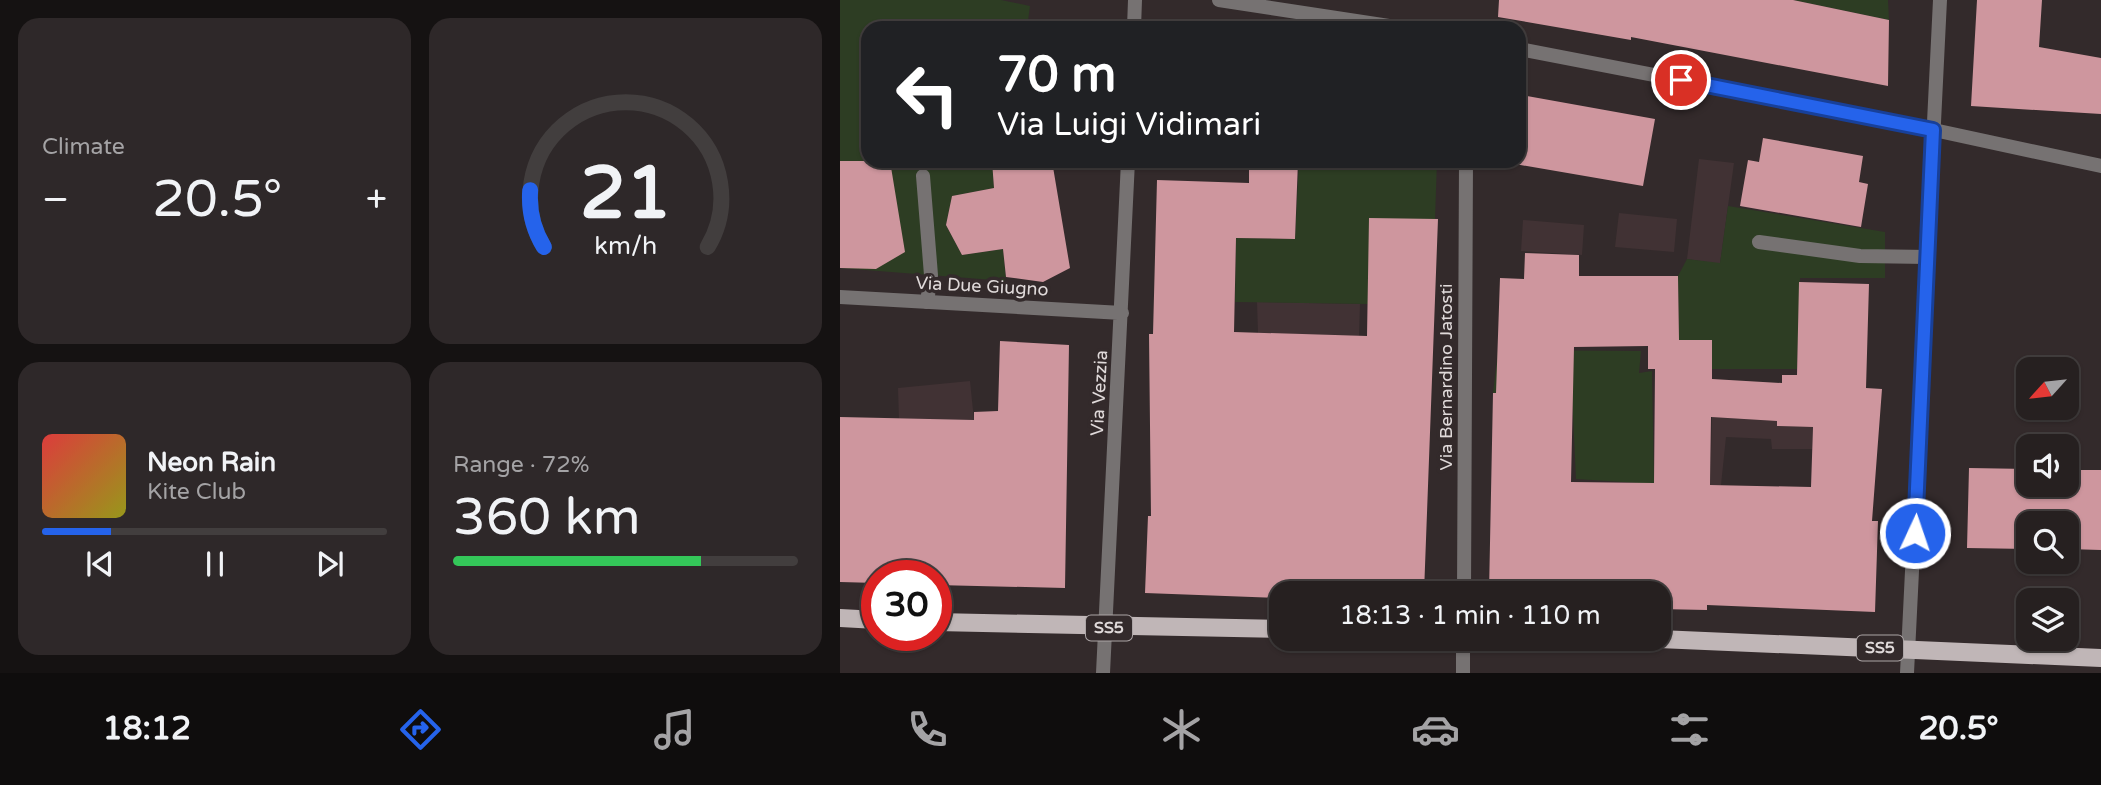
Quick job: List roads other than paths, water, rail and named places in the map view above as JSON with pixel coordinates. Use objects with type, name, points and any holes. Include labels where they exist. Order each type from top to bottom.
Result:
[{"type":"main road","points":[[840,618],[861,619]]},
{"type":"main road","name":"SS5","points":[[952,623],[1107,628],[1269,629]]},
{"type":"main road","name":"SS5","points":[[1671,639],[2101,658]]},
{"type":"street","points":[[1134,21],[1135,0]]},
{"type":"street","points":[[1219,0],[1356,21]]},
{"type":"street","points":[[1907,673],[1940,0]]},
{"type":"street","points":[[1526,50],[1933,130],[2101,166]]},
{"type":"street","name":"Via Vezzia","points":[[1103,673],[1128,168]]},
{"type":"street","name":"Via Bernardino Jatosti","points":[[1464,581],[1466,168]]},
{"type":"street","points":[[923,176],[931,275],[928,302]]},
{"type":"street","points":[[1759,242],[1860,256],[1928,257]]},
{"type":"street","name":"Via Due Giugno","points":[[840,297],[1122,313]]},
{"type":"street","points":[[1463,651],[1463,673]]}]
